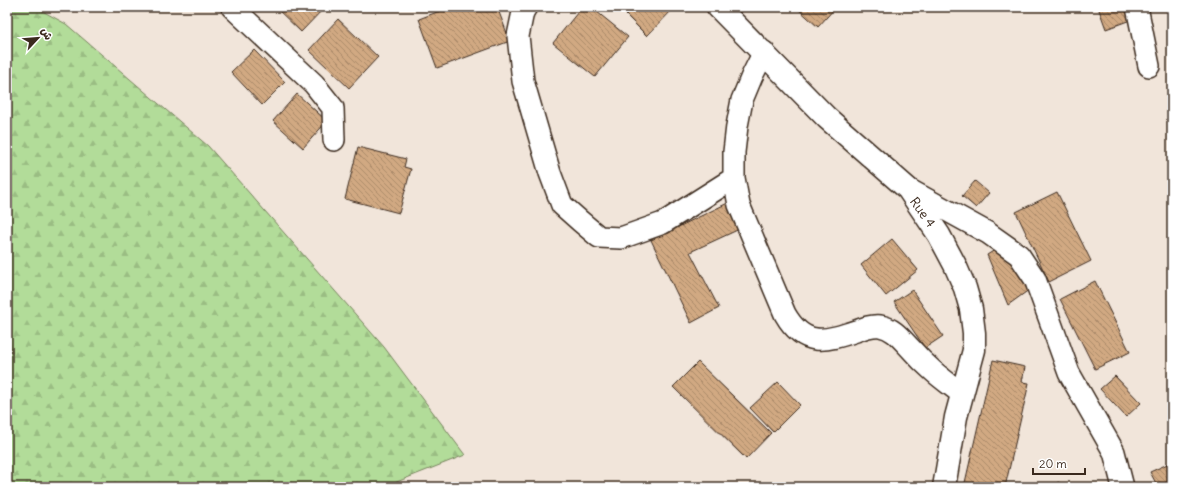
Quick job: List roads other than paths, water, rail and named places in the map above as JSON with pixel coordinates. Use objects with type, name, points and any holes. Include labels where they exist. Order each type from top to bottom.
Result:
[{"type":"street","points":[[232,7],[314,84],[333,108],[334,140]]},
{"type":"street","points":[[526,7],[523,12],[518,36],[523,81],[532,116],[562,205],[599,237],[621,238],[663,223],[734,178]]},
{"type":"street","name":"Rue 4","points":[[718,7],[764,52],[827,118],[908,189],[947,248],[965,288],[971,309],[974,333],[974,350],[956,416],[944,487]]},
{"type":"street","points":[[1137,7],[1149,66]]},
{"type":"street","points":[[764,52],[752,76],[741,107],[734,152],[734,178],[739,205],[785,314],[791,324],[800,333],[812,338],[824,340],[836,338],[870,326],[880,326],[890,329],[898,334],[934,372],[962,394]]},
{"type":"street","points":[[908,189],[988,233],[1018,255],[1035,279],[1069,373],[1114,452],[1123,487]]}]
